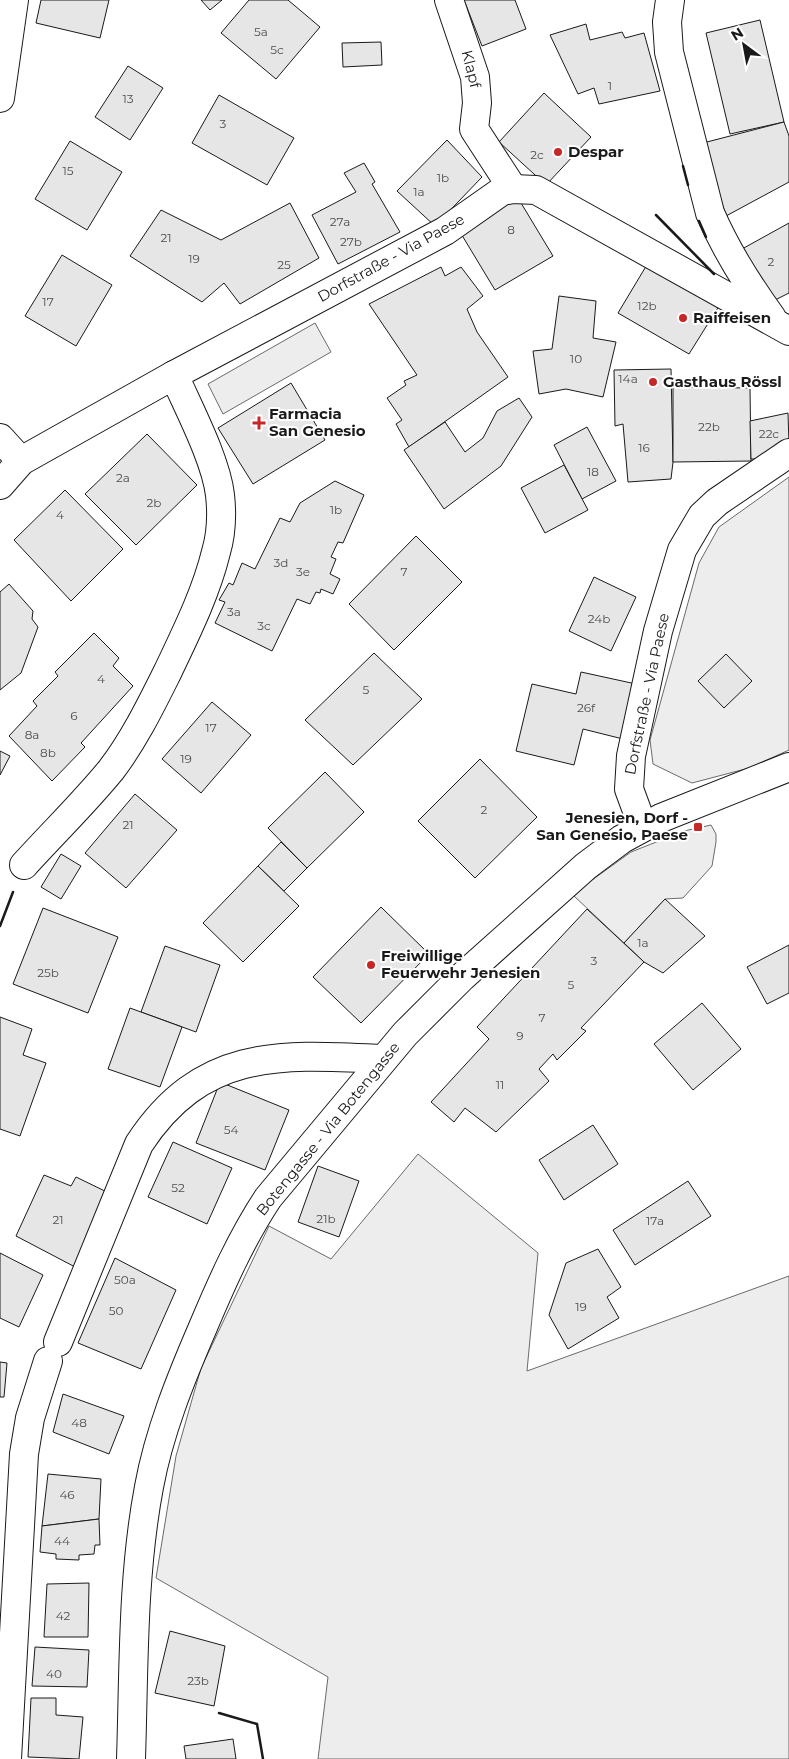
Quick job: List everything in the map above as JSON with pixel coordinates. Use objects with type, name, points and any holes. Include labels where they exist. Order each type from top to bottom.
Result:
[{"type":"street","points":[[0,98],[14,0]]},
{"type":"street","name":"Klapf","points":[[449,0],[475,77],[477,103],[474,129],[513,188]]},
{"type":"street","points":[[670,0],[667,22],[669,52],[710,213],[720,236],[748,283],[783,328]]},
{"type":"street","points":[[513,188],[536,190],[783,328]]},
{"type":"street","name":"Dorfstraße - Via Paese","points":[[0,485],[21,461],[174,375],[445,232],[493,196],[513,188]]},
{"type":"street","points":[[24,865],[86,799],[129,744],[181,644],[207,582],[217,550],[220,524],[220,494],[210,460],[174,375]]},
{"type":"street","points":[[0,438],[21,461]]},
{"type":"street","name":"Dorfstraße - Via Paese","points":[[643,827],[629,789],[632,756],[658,631],[682,550],[702,516],[717,502],[789,453]]},
{"type":"street","points":[[643,827],[686,806],[789,767]]},
{"type":"street","name":"Botengasse - Via Botengasse","points":[[131,1759],[136,1613],[143,1526],[149,1486],[179,1384],[230,1262],[252,1222],[268,1198],[383,1058],[456,984],[527,918],[592,861],[643,827]]},
{"type":"street","points":[[7,1759],[24,1454],[30,1418],[53,1352],[138,1144],[152,1123],[178,1098],[220,1072],[257,1060],[297,1055],[383,1058]]},
{"type":"shaded area","points":[[315,323],[331,352],[223,414],[208,384]]},
{"type":"shaded area","points":[[789,477],[789,750],[749,768],[692,783],[653,764],[650,740],[699,563],[719,527]]},
{"type":"shaded area","points":[[711,825],[716,834],[712,866],[683,898],[665,899],[624,943],[574,896],[585,885],[631,852],[684,831]]},
{"type":"shaded area","points":[[418,1154],[538,1253],[527,1371],[789,1276],[789,1759],[318,1759],[328,1677],[156,1578],[176,1456],[201,1368],[269,1226],[331,1259]]},
{"type":"building","points":[[41,0],[109,0],[100,38],[36,23]]},
{"type":"building","points":[[201,0],[222,0],[210,10]]},
{"type":"building","points":[[249,0],[288,0],[320,27],[276,79],[221,33]]},
{"type":"building","points":[[464,0],[515,0],[526,29],[482,46]]},
{"type":"building","points":[[760,20],[784,122],[730,134],[706,33]]},
{"type":"building","points":[[586,24],[590,40],[622,32],[625,38],[644,33],[660,91],[599,104],[594,88],[578,94],[550,35]]},
{"type":"building","points":[[381,42],[382,65],[343,67],[342,43]]},
{"type":"building","points":[[128,66],[163,88],[130,140],[95,117]]},
{"type":"building","points":[[544,93],[591,137],[546,185],[499,142]]},
{"type":"building","points":[[219,95],[294,138],[267,185],[192,143]]},
{"type":"building","points":[[784,122],[789,136],[789,182],[726,216],[703,143]]},
{"type":"building","points":[[447,140],[482,177],[435,226],[397,191]]},
{"type":"building","points":[[70,141],[122,172],[87,230],[35,199]]},
{"type":"building","points":[[364,163],[375,182],[372,184],[400,232],[338,264],[312,215],[356,192],[344,173]]},
{"type":"building","points":[[518,198],[553,256],[495,290],[460,232]]},
{"type":"building","points":[[290,203],[319,258],[240,304],[224,283],[202,302],[130,256],[161,210],[221,240]]},
{"type":"building","points":[[789,223],[789,293],[771,302],[742,249]]},
{"type":"building","points":[[62,255],[112,285],[76,346],[25,316]]},
{"type":"building","points":[[648,263],[719,306],[689,354],[618,313]]},
{"type":"building","points":[[441,267],[445,276],[461,267],[483,296],[467,309],[477,332],[508,377],[409,447],[396,424],[402,420],[387,398],[406,385],[404,381],[417,375],[369,304]]},
{"type":"building","points":[[559,296],[596,301],[593,338],[616,342],[603,397],[566,389],[539,394],[533,351],[552,349]]},
{"type":"building","points":[[671,369],[673,462],[671,479],[628,482],[623,424],[615,426],[614,370]]},
{"type":"building","points":[[291,383],[325,440],[253,484],[218,428]]},
{"type":"building","points":[[673,387],[750,388],[751,461],[673,462]]},
{"type":"building","points":[[519,398],[532,417],[501,466],[444,509],[404,450],[445,422],[465,452],[483,438],[497,411]]},
{"type":"building","points":[[788,413],[789,444],[768,459],[751,459],[750,421]]},
{"type":"building","points":[[587,427],[616,481],[582,499],[554,445]]},
{"type":"building","points":[[147,434],[197,485],[136,545],[85,494]]},
{"type":"building","points":[[564,465],[588,510],[545,533],[521,488]]},
{"type":"building","points":[[335,481],[364,495],[343,543],[338,542],[331,557],[336,559],[330,574],[340,579],[333,594],[321,589],[320,593],[316,592],[310,604],[297,599],[272,651],[215,623],[225,602],[219,600],[229,583],[233,585],[242,563],[255,569],[280,518],[290,522],[300,503]]},
{"type":"building","points":[[65,490],[123,549],[71,601],[14,540]]},
{"type":"building","points":[[416,536],[462,582],[394,650],[349,604]]},
{"type":"building","points":[[594,577],[636,597],[611,651],[569,631]]},
{"type":"building","points":[[9,584],[33,611],[32,619],[38,627],[21,673],[0,690],[0,592]]},
{"type":"building","points":[[94,633],[119,658],[113,666],[133,686],[81,743],[85,747],[52,781],[9,736],[37,706],[33,701],[58,676],[55,672]]},
{"type":"building","points":[[374,653],[422,699],[353,765],[305,720]]},
{"type":"building","points":[[726,654],[752,681],[724,708],[698,681]]},
{"type":"building","points":[[581,672],[636,684],[623,739],[583,729],[574,765],[516,751],[532,684],[576,694]]},
{"type":"building","points":[[212,702],[251,735],[201,793],[162,759]]},
{"type":"building","points":[[0,751],[10,756],[0,775]]},
{"type":"building","points":[[480,759],[537,817],[475,878],[418,821]]},
{"type":"building","points":[[325,772],[364,812],[307,868],[268,828]]},
{"type":"building","points":[[135,794],[177,830],[126,888],[85,853]]},
{"type":"building","points":[[281,842],[307,868],[284,891],[258,866]]},
{"type":"building","points":[[61,854],[81,866],[61,899],[41,887]]},
{"type":"building","points":[[258,866],[299,906],[243,962],[203,923]]},
{"type":"building","points":[[665,899],[705,936],[663,973],[644,962],[624,943]]},
{"type":"building","name":"Freiwillige Feuerwehr Jenesien","points":[[381,907],[429,954],[361,1023],[313,977]]},
{"type":"building","points":[[43,908],[118,937],[88,1013],[13,984]]},
{"type":"building","points":[[587,909],[644,962],[581,1028],[586,1031],[557,1060],[553,1054],[539,1069],[549,1081],[496,1132],[465,1108],[454,1122],[431,1102],[489,1039],[477,1027]]},
{"type":"building","points":[[789,945],[789,993],[767,1004],[747,967]]},
{"type":"building","points":[[165,946],[220,965],[196,1032],[141,1012]]},
{"type":"building","points":[[702,1003],[741,1049],[693,1090],[654,1044]]},
{"type":"building","points":[[130,1008],[182,1027],[160,1087],[108,1069]]},
{"type":"building","points":[[0,1017],[32,1029],[23,1055],[46,1063],[20,1136],[0,1129]]},
{"type":"building","points":[[220,1082],[289,1110],[265,1170],[196,1143]]},
{"type":"building","points":[[593,1125],[618,1164],[564,1200],[539,1160]]},
{"type":"building","points":[[173,1142],[232,1168],[207,1224],[148,1197]]},
{"type":"building","points":[[318,1166],[359,1181],[339,1237],[298,1222]]},
{"type":"building","points":[[44,1175],[71,1186],[76,1177],[113,1195],[77,1268],[16,1236]]},
{"type":"building","points":[[688,1181],[711,1216],[635,1265],[613,1230]]},
{"type":"building","points":[[598,1249],[621,1287],[607,1297],[619,1318],[568,1349],[549,1315],[566,1263]]},
{"type":"building","points":[[0,1253],[43,1275],[19,1327],[0,1318]]},
{"type":"building","points":[[115,1258],[176,1290],[141,1369],[78,1343]]},
{"type":"building","points":[[0,1362],[7,1363],[4,1397],[0,1397]]},
{"type":"building","points":[[63,1394],[124,1416],[109,1454],[53,1432]]},
{"type":"building","points":[[48,1474],[101,1479],[99,1519],[42,1526]]},
{"type":"building","points":[[99,1519],[100,1545],[95,1545],[94,1554],[79,1555],[79,1560],[56,1559],[56,1554],[40,1552],[42,1526]]},
{"type":"building","points":[[89,1583],[88,1637],[44,1637],[47,1584]]},
{"type":"building","points":[[170,1631],[225,1646],[214,1706],[155,1693]]},
{"type":"building","points":[[35,1647],[89,1650],[87,1687],[32,1686]]},
{"type":"building","points":[[31,1698],[56,1698],[56,1715],[83,1717],[79,1759],[28,1757]]},
{"type":"building","points":[[233,1739],[236,1759],[186,1759],[184,1746]]},
{"type":"wall","points":[[683,166],[688,185]]},
{"type":"wall","points":[[656,215],[714,274]]},
{"type":"wall","points":[[699,221],[706,237]]},
{"type":"wall","points":[[0,926],[13,892]]},
{"type":"wall","points":[[219,1713],[257,1724],[263,1759]]},
{"type":"place","name":"Despar","points":[[558,152]]},
{"type":"place","name":"Raiffeisen","points":[[683,318]]},
{"type":"place","name":"Gasthaus Rössl","points":[[653,382]]},
{"type":"place","name":"Farmacia San Genesio","points":[[259,423]]},
{"type":"place","name":"Jenesien, Dorf - San Genesio, Paese","points":[[698,827]]},
{"type":"place","name":"Freiwillige Feuerwehr Jenesien","points":[[371,965]]}]
